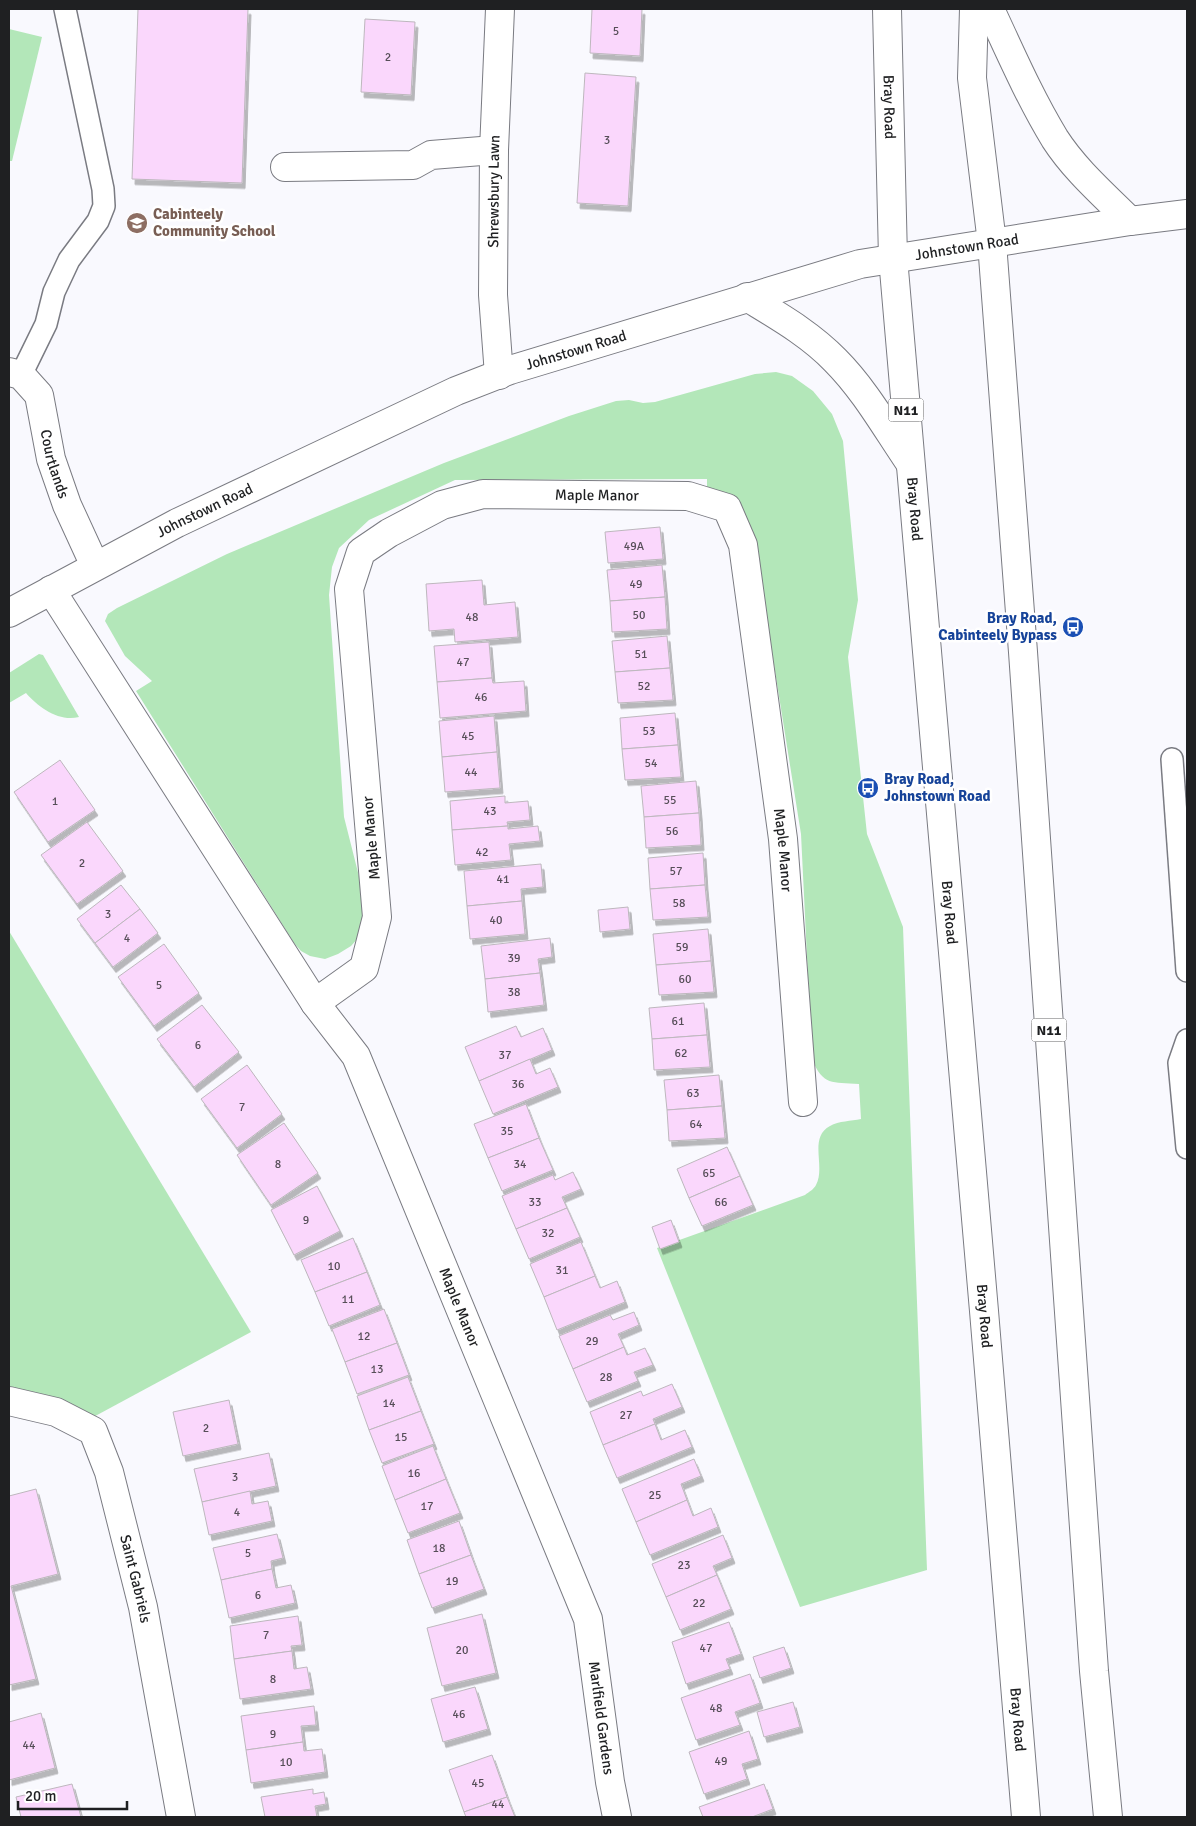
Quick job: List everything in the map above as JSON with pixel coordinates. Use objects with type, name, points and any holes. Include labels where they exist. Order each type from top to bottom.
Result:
[{"type":"main road","name":"Shrewsbury Lawn","points":[[499,375],[493,295],[494,150],[500,9]]},
{"type":"main road","name":"Bray Road","points":[[887,9],[893,258],[1026,1817]]},
{"type":"main road","name":"N11","points":[[974,9],[972,78],[992,243],[1024,662],[1094,1671],[1108,1817]]},
{"type":"main road","points":[[990,9],[1020,73],[1056,140],[1089,181],[1130,221]]},
{"type":"main road","points":[[285,167],[413,165],[431,155],[494,150]]},
{"type":"main road","name":"Johnstown Road","points":[[9,614],[95,566],[203,511],[456,391],[499,375],[747,297],[860,264],[1130,221],[1187,214]]},
{"type":"main road","points":[[747,297],[793,325],[834,358],[852,379],[911,464]]},
{"type":"main road","name":"Courtlands","points":[[15,374],[39,395],[51,458],[66,505],[95,566]]},
{"type":"main road","name":"Maple Manor","points":[[315,1003],[364,968],[377,917],[349,588],[361,552],[389,533],[442,505],[483,494],[688,496],[727,508],[743,544],[783,839],[803,1102]]},
{"type":"main road","name":"Maple Manor","points":[[51,590],[315,1003],[356,1056],[588,1619]]},
{"type":"main road","name":"Saint Gabriels","points":[[9,1401],[56,1412],[93,1431],[109,1472],[143,1607],[181,1817]]},
{"type":"main road","name":"Marlfield Gardens","points":[[588,1619],[610,1782],[618,1817]]},
{"type":"lane","points":[[15,374],[46,324],[54,292],[69,260],[98,221],[104,206],[103,189],[65,9]]},
{"type":"lane","points":[[1172,760],[1187,971]]},
{"type":"lane","points":[[1187,1040],[1179,1063],[1187,1148]]},
{"type":"green space","points":[[9,29],[42,37],[12,161],[9,161]]},
{"type":"green space","points":[[776,372],[792,376],[813,391],[832,414],[843,441],[858,600],[848,657],[867,834],[903,927],[927,1570],[800,1607],[657,1248],[805,1195],[815,1186],[819,1178],[819,1145],[823,1131],[837,1123],[861,1119],[859,1084],[830,1081],[820,1074],[812,1059],[801,834],[756,552],[707,488],[707,479],[455,480],[369,520],[339,548],[332,567],[329,595],[344,817],[368,912],[360,936],[351,946],[325,959],[310,956],[301,951],[294,943],[136,691],[152,681],[125,656],[105,621],[108,614],[117,608],[227,554],[444,463],[569,416],[616,401],[655,402],[755,374]]},
{"type":"green space","points":[[39,654],[43,655],[79,717],[57,716],[43,709],[26,693],[9,703],[9,673]]},
{"type":"green space","points":[[9,931],[251,1332],[86,1421],[9,1404]]},
{"type":"building","points":[[138,9],[248,9],[242,183],[132,179]]},
{"type":"building","points":[[592,9],[642,9],[640,56],[590,53]]},
{"type":"building","points":[[365,19],[415,22],[411,95],[361,92]]},
{"type":"building","points":[[585,73],[636,77],[628,206],[577,203]]},
{"type":"building","points":[[660,527],[663,559],[608,563],[605,532]]},
{"type":"building","points":[[662,565],[665,597],[610,601],[607,570]]},
{"type":"building","points":[[482,580],[484,605],[515,602],[518,637],[455,642],[454,629],[429,631],[426,584]]},
{"type":"building","points":[[665,597],[667,629],[612,632],[610,601]]},
{"type":"building","points":[[667,636],[670,668],[615,672],[612,641]]},
{"type":"building","points":[[489,642],[492,678],[437,682],[434,646]]},
{"type":"building","points":[[670,668],[673,700],[618,703],[615,672]]},
{"type":"building","points":[[492,678],[493,683],[524,681],[526,711],[440,718],[437,682]]},
{"type":"building","points":[[675,713],[678,745],[622,749],[620,718]]},
{"type":"building","points":[[494,716],[497,752],[442,757],[439,721]]},
{"type":"building","points":[[678,745],[681,777],[625,780],[622,749]]},
{"type":"building","points":[[497,752],[500,788],[445,792],[442,757]]},
{"type":"building","points":[[60,760],[95,810],[48,842],[14,792]]},
{"type":"building","points":[[696,781],[699,813],[644,817],[641,786]]},
{"type":"building","points":[[505,796],[505,803],[528,801],[530,820],[507,822],[508,826],[452,830],[450,801]]},
{"type":"building","points":[[699,813],[701,845],[646,848],[644,817]]},
{"type":"building","points":[[87,822],[123,871],[77,904],[41,855]]},
{"type":"building","points":[[508,826],[508,829],[538,826],[540,841],[509,844],[511,860],[455,865],[452,830]]},
{"type":"building","points":[[703,853],[705,885],[650,889],[648,858]]},
{"type":"building","points":[[541,864],[543,887],[521,889],[522,901],[467,906],[464,871]]},
{"type":"building","points":[[121,885],[140,909],[95,943],[77,919]]},
{"type":"building","points":[[705,885],[708,917],[653,920],[650,889]]},
{"type":"building","points":[[522,901],[525,934],[470,939],[467,906]]},
{"type":"building","points":[[628,907],[630,929],[600,932],[598,910]]},
{"type":"building","points":[[140,909],[158,933],[113,967],[95,943]]},
{"type":"building","points":[[708,929],[711,961],[656,965],[653,934]]},
{"type":"building","points":[[550,938],[552,957],[538,959],[540,973],[485,979],[481,946]]},
{"type":"building","points":[[164,944],[199,993],[154,1026],[118,977]]},
{"type":"building","points":[[711,961],[714,992],[659,995],[656,965]]},
{"type":"building","points":[[540,973],[544,1005],[488,1012],[485,979]]},
{"type":"building","points":[[704,1003],[707,1035],[652,1039],[649,1008]]},
{"type":"building","points":[[202,1005],[239,1052],[194,1087],[157,1039]]},
{"type":"building","points":[[516,1026],[521,1037],[543,1028],[552,1050],[479,1081],[465,1047]]},
{"type":"building","points":[[707,1035],[710,1067],[654,1070],[652,1039]]},
{"type":"building","points":[[530,1059],[536,1074],[550,1068],[558,1087],[493,1114],[479,1081]]},
{"type":"building","points":[[247,1065],[282,1114],[237,1148],[201,1099]]},
{"type":"building","points":[[719,1075],[722,1106],[667,1110],[664,1080]]},
{"type":"building","points":[[526,1104],[539,1138],[488,1158],[474,1124]]},
{"type":"building","points":[[722,1106],[725,1138],[669,1141],[667,1110]]},
{"type":"building","points":[[284,1123],[318,1173],[271,1205],[237,1155]]},
{"type":"building","points":[[539,1138],[553,1170],[502,1191],[488,1158]]},
{"type":"building","points":[[727,1147],[740,1176],[689,1198],[677,1169]]},
{"type":"building","points":[[573,1172],[581,1189],[562,1197],[567,1208],[516,1229],[502,1196],[553,1175],[555,1180]]},
{"type":"building","points":[[740,1176],[753,1205],[702,1226],[689,1198]]},
{"type":"building","points":[[317,1186],[340,1231],[294,1255],[271,1210]]},
{"type":"building","points":[[567,1208],[580,1237],[529,1259],[516,1229]]},
{"type":"building","points":[[671,1220],[679,1242],[660,1249],[652,1227]]},
{"type":"building","points":[[353,1238],[367,1272],[315,1292],[301,1260]]},
{"type":"building","points":[[581,1242],[595,1276],[544,1297],[530,1264]]},
{"type":"building","points":[[367,1272],[380,1305],[329,1326],[315,1292]]},
{"type":"building","points":[[595,1276],[600,1288],[617,1281],[625,1302],[557,1330],[544,1297]]},
{"type":"building","points":[[384,1309],[397,1343],[345,1362],[332,1329]]},
{"type":"building","points":[[634,1312],[639,1325],[618,1334],[624,1347],[573,1369],[559,1336],[610,1315],[613,1320]]},
{"type":"building","points":[[397,1343],[409,1375],[357,1394],[345,1362]]},
{"type":"building","points":[[624,1347],[627,1355],[645,1348],[653,1365],[634,1372],[638,1381],[587,1402],[573,1369]]},
{"type":"building","points":[[408,1377],[421,1411],[369,1430],[357,1396]]},
{"type":"building","points":[[672,1384],[682,1407],[653,1419],[655,1424],[603,1445],[590,1412],[641,1391],[643,1396]]},
{"type":"building","points":[[229,1400],[238,1444],[183,1456],[173,1412]]},
{"type":"building","points":[[421,1411],[434,1444],[382,1463],[369,1430]]},
{"type":"building","points":[[655,1424],[661,1440],[685,1430],[692,1447],[617,1478],[603,1445]]},
{"type":"building","points":[[433,1446],[446,1479],[395,1500],[382,1466]]},
{"type":"building","points":[[269,1453],[276,1486],[202,1502],[194,1469]]},
{"type":"building","points":[[694,1459],[701,1476],[681,1484],[687,1500],[636,1522],[622,1489]]},
{"type":"building","points":[[446,1479],[460,1513],[408,1533],[395,1500]]},
{"type":"building","points":[[36,1489],[58,1574],[11,1586],[36,1679],[9,1685],[9,1496]]},
{"type":"building","points":[[250,1491],[252,1504],[268,1501],[272,1521],[209,1535],[202,1502]]},
{"type":"building","points":[[687,1500],[693,1516],[711,1508],[718,1527],[650,1555],[636,1522]]},
{"type":"building","points":[[459,1521],[471,1555],[419,1574],[407,1540]]},
{"type":"building","points":[[277,1534],[283,1558],[271,1561],[272,1569],[221,1580],[213,1548]]},
{"type":"building","points":[[723,1535],[732,1558],[713,1566],[717,1575],[666,1597],[652,1564]]},
{"type":"building","points":[[471,1555],[484,1589],[432,1608],[419,1574]]},
{"type":"building","points":[[272,1569],[276,1588],[291,1585],[295,1603],[229,1618],[221,1580]]},
{"type":"building","points":[[717,1575],[731,1609],[680,1630],[666,1597]]},
{"type":"building","points":[[482,1614],[496,1673],[442,1686],[427,1628]]},
{"type":"building","points":[[298,1616],[302,1645],[291,1646],[292,1651],[234,1659],[230,1626]]},
{"type":"building","points":[[729,1622],[741,1654],[726,1659],[730,1669],[686,1684],[672,1642]]},
{"type":"building","points":[[784,1647],[791,1668],[760,1678],[753,1657]]},
{"type":"building","points":[[292,1651],[294,1669],[307,1667],[311,1689],[240,1699],[234,1659]]},
{"type":"building","points":[[750,1674],[760,1703],[735,1712],[740,1725],[696,1740],[681,1698]]},
{"type":"building","points":[[475,1687],[488,1729],[443,1742],[431,1699]]},
{"type":"building","points":[[793,1702],[800,1727],[764,1737],[757,1712]]},
{"type":"building","points":[[314,1706],[316,1725],[301,1726],[303,1742],[246,1750],[241,1716]]},
{"type":"building","points":[[41,1713],[55,1768],[9,1780],[9,1722]]},
{"type":"building","points":[[749,1731],[758,1759],[742,1764],[747,1779],[704,1794],[689,1752]]},
{"type":"building","points":[[303,1742],[304,1751],[322,1749],[325,1772],[251,1783],[246,1750]]},
{"type":"building","points":[[492,1755],[507,1797],[464,1812],[449,1770]]},
{"type":"building","points":[[72,1784],[81,1817],[21,1817],[16,1797]]},
{"type":"building","points":[[764,1784],[773,1809],[752,1817],[703,1817],[699,1807]]},
{"type":"building","points":[[313,1789],[313,1794],[324,1792],[326,1804],[315,1806],[317,1817],[265,1817],[261,1797]]},
{"type":"building","points":[[507,1797],[515,1817],[466,1817],[464,1812]]},
{"type":"place","name":"Cabinteely Community School","points":[[137,223]]},
{"type":"place","name":"Bray Road, Cabinteely Bypass","points":[[1073,627]]},
{"type":"place","name":"Bray Road, Johnstown Road","points":[[868,788]]}]
